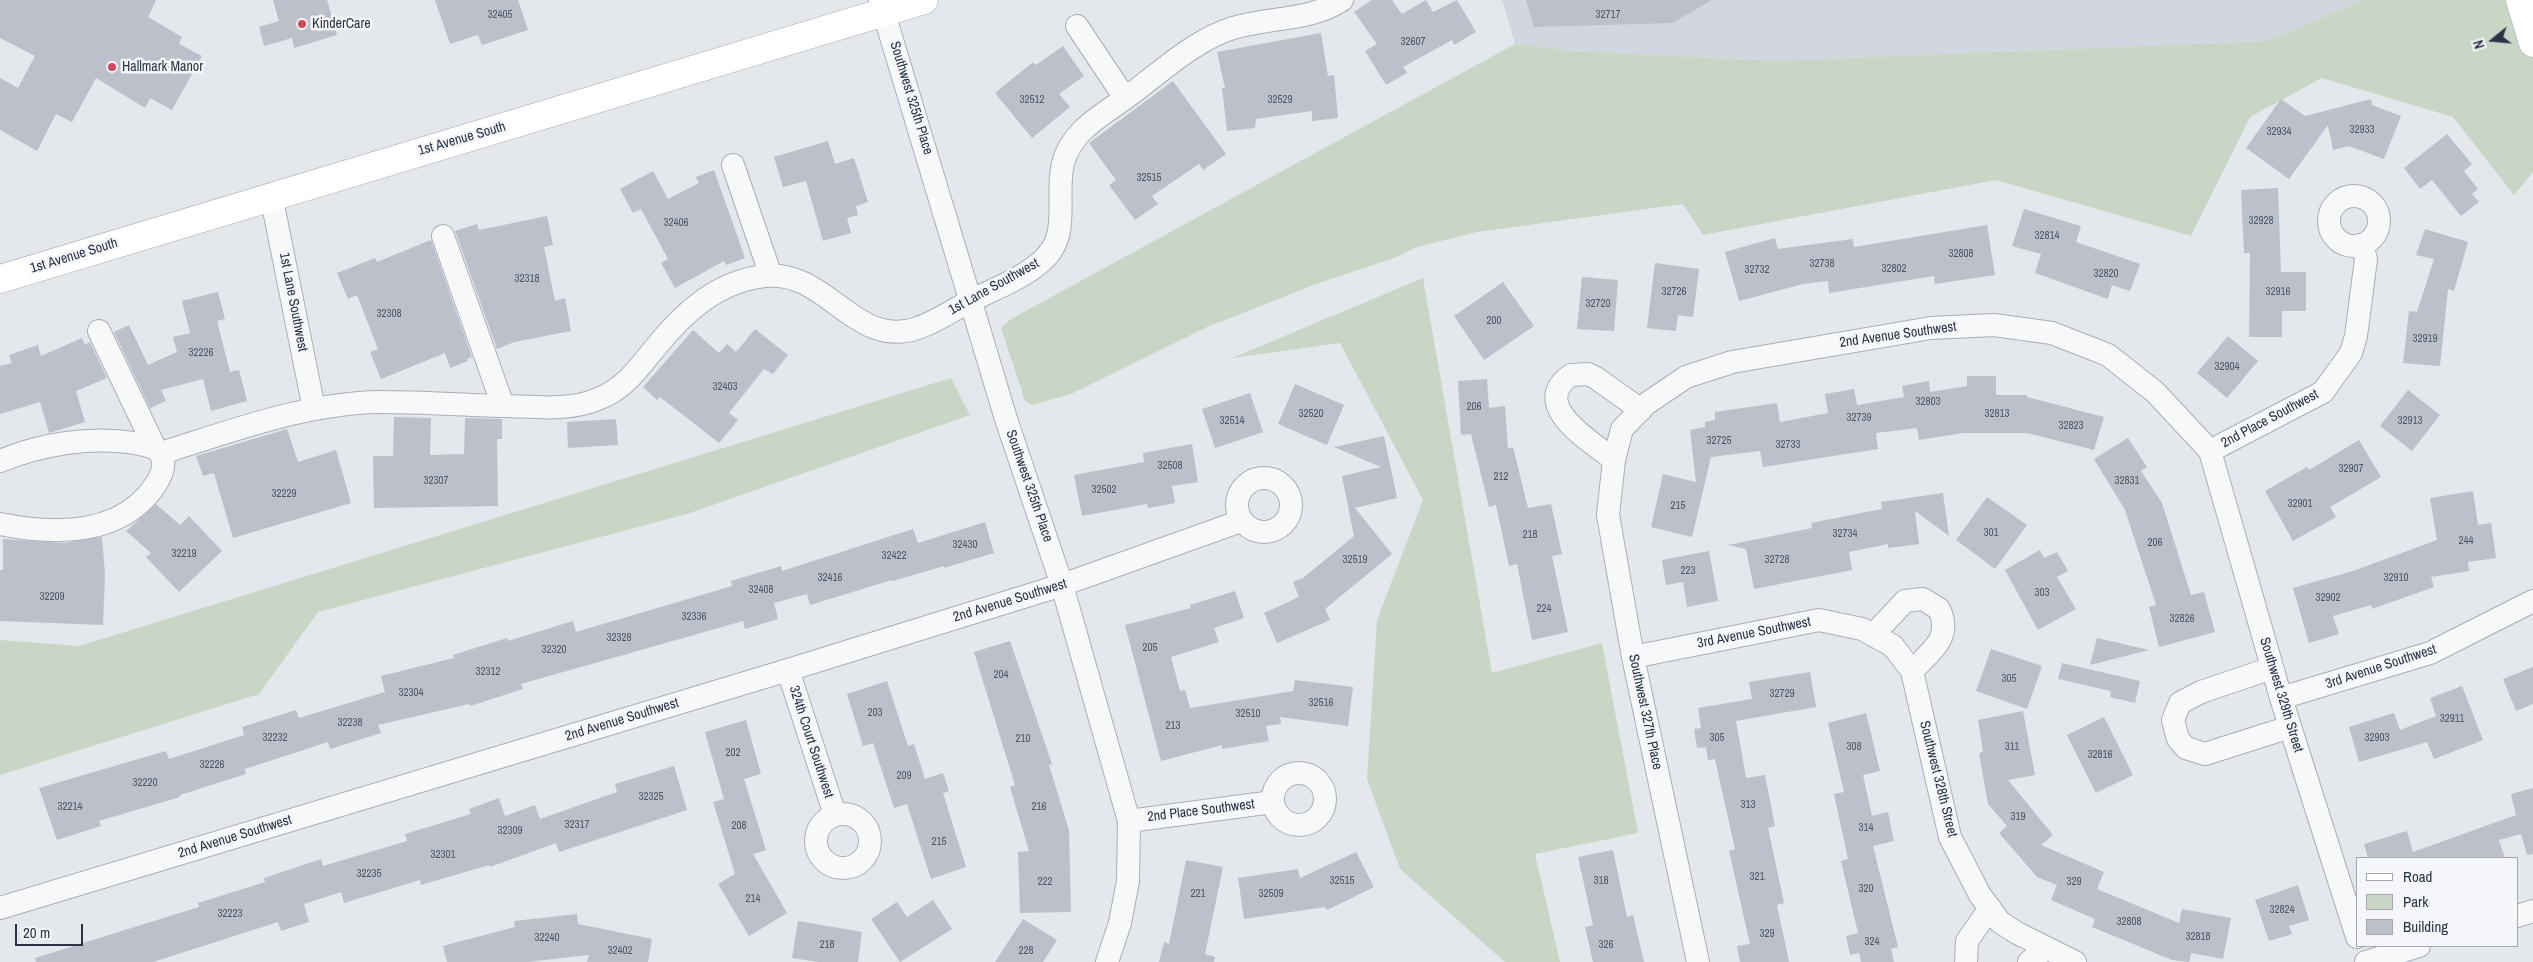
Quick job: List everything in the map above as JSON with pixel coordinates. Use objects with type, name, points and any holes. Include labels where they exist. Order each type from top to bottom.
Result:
[{"type":"main road","name":"1st Avenue South","points":[[0,279],[883,7],[924,0]]},
{"type":"main road","points":[[2520,0],[2533,43]]},
{"type":"street","name":"1st Lane Southwest","points":[[158,451],[314,409],[379,402],[565,406],[600,398],[625,383],[669,331],[707,297],[732,284],[771,276],[786,276],[801,280],[862,322],[889,332],[918,328],[1032,269],[1050,253],[1059,231],[1060,174],[1068,150],[1088,125],[1217,34],[1254,22],[1342,0]]},
{"type":"street","name":"Southwest 325th Place","points":[[883,7],[1006,419],[1062,585],[1129,820],[1128,881],[1120,923],[1107,962]]},
{"type":"street","points":[[1077,26],[1125,98]]},
{"type":"street","points":[[733,165],[771,276]]},
{"type":"street","name":"1st Lane Southwest","points":[[271,195],[314,409]]},
{"type":"street","points":[[444,236],[503,406]]},
{"type":"street","name":"2nd Place Southwest","points":[[2210,451],[2323,392],[2351,353],[2356,336],[2366,259],[2362,245]]},
{"type":"street","name":"2nd Avenue Southwest","points":[[1644,407],[1686,377],[1732,362],[1931,328],[1994,325],[2052,333],[2108,355],[2155,392],[2210,451]]},
{"type":"street","points":[[0,524],[65,530],[92,527],[115,520],[136,507],[153,488],[162,472],[163,459],[99,332]]},
{"type":"street","points":[[1614,460],[1560,414],[1556,396],[1558,388],[1571,375],[1588,374],[1644,407]]},
{"type":"street","name":"Southwest 327th Place","points":[[1644,407],[1622,430],[1614,460],[1608,515],[1634,658],[1698,962]]},
{"type":"street","points":[[0,461],[27,452],[80,442],[129,442],[158,451]]},
{"type":"street","name":"Southwest 329th Street","points":[[2210,451],[2280,698],[2356,934]]},
{"type":"street","name":"2nd Avenue Southwest","points":[[0,908],[788,670],[1062,585],[1241,521]]},
{"type":"street","points":[[1873,636],[1905,601],[1923,599],[1939,609],[1944,627],[1942,636],[1912,671]]},
{"type":"street","name":"3rd Avenue Southwest","points":[[2280,698],[2430,653],[2533,601]]},
{"type":"street","name":"3rd Avenue Southwest","points":[[1634,658],[1819,620],[1862,629],[1893,646],[1912,671]]},
{"type":"street","points":[[2272,668],[2201,692],[2180,703],[2173,720],[2178,739],[2186,748],[2205,754],[2290,727]]},
{"type":"street","name":"324th Court Southwest","points":[[788,670],[835,815]]},
{"type":"street","name":"Southwest 328th Street","points":[[1912,671],[1950,838],[1980,895],[2000,922],[2038,955],[2075,962]]},
{"type":"street","name":"2nd Place Southwest","points":[[1129,820],[1273,802]]},
{"type":"street","points":[[1966,962],[1967,941],[1990,908]]},
{"type":"street","points":[[2518,916],[2533,911]]},
{"type":"street","points":[[2360,947],[2365,962],[2416,947]]},
{"type":"shaded area","points":[[1502,0],[2363,0],[2268,41],[1775,61],[1572,51],[1515,44]]},
{"type":"green space","points":[[2363,0],[2533,0],[2533,172],[2514,195],[2453,117],[2322,78],[2250,117],[2191,236],[1996,180],[1703,235],[1683,204],[1477,232],[1417,247],[1397,257],[1316,284],[1207,327],[1071,394],[1032,405],[1025,401],[1001,328],[1011,319],[1515,44],[1572,51],[1775,61],[2268,41]]},
{"type":"green space","points":[[1423,278],[1492,673],[1602,643],[1638,833],[1535,854],[1560,962],[1505,962],[1400,869],[1367,779],[1377,620],[1423,500],[1340,343],[1232,358]]},
{"type":"green space","points":[[951,378],[970,415],[687,514],[318,612],[259,694],[0,775],[0,640],[79,646]]},
{"type":"building","name":"Hallmark Manor","points":[[0,0],[156,0],[148,17],[182,37],[179,44],[202,56],[172,110],[150,98],[145,108],[96,78],[72,122],[56,114],[37,151],[0,130],[0,78],[18,88],[35,56],[0,38]]},
{"type":"building","name":"KinderCare","points":[[273,0],[327,0],[337,35],[294,48],[292,38],[264,46],[259,27],[279,21]]},
{"type":"building","points":[[435,0],[518,0],[528,30],[482,45],[478,35],[450,44]]},
{"type":"building","points":[[1372,0],[1392,0],[1402,14],[1426,0],[1433,12],[1457,0],[1476,32],[1454,45],[1452,40],[1403,67],[1407,73],[1386,85],[1365,51],[1377,44],[1354,12]]},
{"type":"building","points":[[1526,0],[1712,0],[1672,23],[1534,27]]},
{"type":"building","points":[[1321,33],[1328,76],[1334,75],[1338,118],[1312,121],[1312,111],[1256,119],[1255,128],[1227,131],[1222,88],[1225,88],[1217,52]]},
{"type":"building","points":[[1063,46],[1084,76],[1059,94],[1070,107],[1032,138],[995,93],[1033,62],[1036,65]]},
{"type":"building","points":[[1173,81],[1226,154],[1203,170],[1199,164],[1152,196],[1158,204],[1135,220],[1109,185],[1116,180],[1089,143]]},
{"type":"building","points":[[2281,99],[2305,116],[2371,99],[2372,105],[2401,116],[2384,159],[2349,146],[2333,150],[2328,125],[2289,179],[2246,148]]},
{"type":"building","points":[[2447,134],[2472,164],[2464,171],[2478,189],[2472,194],[2479,202],[2461,216],[2432,180],[2420,189],[2404,168]]},
{"type":"building","points":[[828,141],[835,164],[854,158],[868,202],[856,206],[858,215],[847,218],[851,233],[823,241],[806,181],[783,187],[774,157]]},
{"type":"building","points":[[714,170],[745,258],[726,265],[724,261],[675,288],[661,263],[668,259],[641,209],[633,213],[620,189],[653,171],[668,199],[699,183],[696,177]]},
{"type":"building","points":[[2278,188],[2281,272],[2306,272],[2306,311],[2282,311],[2282,337],[2249,337],[2250,253],[2244,253],[2241,190]]},
{"type":"building","points":[[2024,209],[2081,226],[2076,242],[2140,264],[2130,291],[2112,285],[2108,299],[2035,273],[2041,254],[2012,246]]},
{"type":"building","points":[[547,216],[553,245],[544,247],[555,301],[565,298],[571,331],[514,342],[497,349],[455,231],[477,224],[479,230]]},
{"type":"building","points":[[1987,225],[1995,275],[1935,284],[1934,276],[1829,293],[1828,281],[1803,284],[1739,301],[1725,252],[1775,238],[1778,249],[1853,239],[1854,247]]},
{"type":"building","points":[[2425,229],[2468,242],[2454,291],[2448,289],[2440,366],[2403,363],[2409,311],[2417,312],[2434,259],[2416,255]]},
{"type":"building","points":[[431,240],[472,357],[467,359],[468,361],[450,368],[445,353],[381,379],[370,352],[378,349],[357,295],[348,299],[337,273],[375,258],[377,262]]},
{"type":"building","points":[[1655,263],[1699,269],[1693,317],[1678,315],[1676,331],[1647,328]]},
{"type":"building","points":[[1582,277],[1618,280],[1614,331],[1577,329]]},
{"type":"building","points":[[1503,282],[1534,326],[1484,360],[1454,316]]},
{"type":"building","points":[[218,292],[225,319],[217,321],[230,372],[239,370],[247,401],[211,411],[203,379],[161,390],[166,401],[150,408],[114,332],[129,325],[148,365],[177,352],[173,337],[190,333],[182,301]]},
{"type":"building","points":[[755,329],[788,355],[773,374],[764,369],[729,413],[738,420],[719,443],[660,397],[657,400],[643,387],[693,330],[719,353],[727,344],[736,352]]},
{"type":"building","points":[[2228,336],[2258,361],[2227,398],[2197,373]]},
{"type":"building","points":[[82,338],[85,345],[90,342],[107,378],[76,391],[85,422],[49,433],[40,402],[0,414],[0,366],[12,363],[9,355],[38,345],[41,356]]},
{"type":"building","points":[[1967,376],[1996,376],[1996,395],[2027,395],[2027,397],[2104,417],[2094,450],[2027,433],[1963,433],[1919,440],[1917,428],[1876,433],[1878,449],[1763,467],[1760,451],[1711,457],[1692,537],[1651,527],[1663,474],[1696,482],[1690,430],[1705,427],[1705,422],[1715,420],[1715,412],[1777,403],[1780,422],[1828,413],[1825,394],[1854,389],[1857,405],[1904,397],[1902,386],[1929,381],[1930,392],[1967,386]]},
{"type":"building","points":[[1487,379],[1489,408],[1505,406],[1508,449],[1513,447],[1528,508],[1551,504],[1562,554],[1552,556],[1568,632],[1532,640],[1517,564],[1509,566],[1496,505],[1489,507],[1471,434],[1461,435],[1458,381]]},
{"type":"building","points":[[1295,384],[1344,405],[1327,445],[1278,424]]},
{"type":"building","points":[[2408,390],[2440,415],[2412,451],[2380,426]]},
{"type":"building","points":[[1250,393],[1263,432],[1215,448],[1202,409]]},
{"type":"building","points":[[394,417],[431,418],[430,455],[464,454],[465,418],[502,419],[502,439],[497,439],[498,506],[374,508],[373,456],[393,456]]},
{"type":"building","points":[[616,419],[618,445],[568,448],[567,422]]},
{"type":"building","points":[[287,429],[298,462],[336,450],[351,503],[233,538],[214,473],[203,476],[196,456]]},
{"type":"building","points":[[1384,436],[1397,498],[1355,508],[1392,554],[1325,609],[1330,620],[1277,643],[1264,613],[1299,597],[1293,582],[1303,578],[1354,536],[1342,476],[1381,467],[1334,447]]},
{"type":"building","points":[[2128,438],[2147,467],[2141,471],[2162,503],[2191,595],[2204,592],[2215,632],[2159,647],[2149,607],[2156,605],[2125,510],[2094,459]]},
{"type":"building","points":[[2359,440],[2381,477],[2330,507],[2336,517],[2293,541],[2265,491],[2307,467],[2309,470]]},
{"type":"building","points":[[1192,444],[1198,482],[1172,486],[1175,503],[1148,508],[1147,504],[1082,516],[1074,475],[1144,462],[1143,453]]},
{"type":"building","points":[[2473,491],[2478,525],[2491,523],[2496,558],[2468,562],[2469,571],[2431,577],[2434,587],[2372,609],[2371,605],[2333,616],[2339,634],[2309,643],[2293,588],[2353,571],[2437,540],[2430,498]]},
{"type":"building","points":[[1943,493],[1949,536],[1915,511],[1919,544],[1888,548],[1888,544],[1849,552],[1852,570],[1754,589],[1746,549],[1728,545],[1812,528],[1811,523],[1882,509],[1881,502]]},
{"type":"building","points":[[1987,497],[2027,525],[1995,569],[1956,540]]},
{"type":"building","points":[[156,504],[180,525],[189,516],[222,551],[179,592],[146,557],[151,553],[126,531]]},
{"type":"building","points":[[985,522],[994,553],[944,568],[944,566],[892,580],[810,605],[807,594],[774,603],[778,619],[745,629],[743,621],[521,684],[523,689],[470,706],[469,704],[378,725],[381,733],[330,749],[328,742],[245,769],[246,774],[180,795],[180,797],[99,821],[101,826],[57,840],[39,788],[166,751],[169,759],[244,735],[242,727],[296,710],[299,718],[385,692],[381,676],[454,658],[453,655],[507,638],[508,641],[573,621],[576,632],[732,586],[731,581],[781,566],[782,571],[913,529],[918,543]]},
{"type":"building","points":[[102,537],[105,574],[103,625],[0,621],[0,570],[3,570],[3,539],[65,543]]},
{"type":"building","points":[[2040,550],[2044,558],[2057,552],[2068,571],[2057,577],[2076,609],[2038,630],[2005,570]]},
{"type":"building","points":[[1709,551],[1718,601],[1687,607],[1683,582],[1666,585],[1662,560]]},
{"type":"building","points":[[1235,591],[1244,618],[1214,628],[1219,642],[1171,657],[1180,691],[1185,690],[1190,708],[1293,691],[1295,680],[1353,687],[1348,726],[1280,717],[1281,724],[1266,726],[1269,741],[1222,749],[1222,745],[1161,761],[1125,625],[1191,608],[1190,605]]},
{"type":"building","points":[[2097,638],[2149,650],[2090,665]]},
{"type":"building","points":[[1010,641],[1052,764],[1049,765],[1069,830],[1071,912],[1020,913],[1018,852],[1029,851],[1010,787],[1015,785],[974,652]]},
{"type":"building","points":[[1991,649],[2042,666],[2027,709],[1976,691]]},
{"type":"building","points":[[2062,663],[2140,681],[2135,703],[2110,697],[2111,691],[2058,679]]},
{"type":"building","points":[[2533,667],[2533,704],[2516,711],[2503,679]]},
{"type":"building","points":[[1810,672],[1816,707],[1736,721],[1746,778],[1765,775],[1775,826],[1768,828],[1784,903],[1777,905],[1789,962],[1740,962],[1737,946],[1750,944],[1729,851],[1735,849],[1715,759],[1708,760],[1706,747],[1697,748],[1694,729],[1701,728],[1698,708],[1752,699],[1749,682]]},
{"type":"building","points":[[887,681],[908,746],[914,744],[925,779],[943,773],[949,791],[943,793],[966,867],[931,879],[907,804],[894,808],[873,743],[863,746],[847,694]]},
{"type":"building","points":[[2462,686],[2483,740],[2434,759],[2427,742],[2359,762],[2349,727],[2394,713],[2400,730],[2436,716],[2430,698]]},
{"type":"building","points":[[2023,711],[2035,775],[2008,780],[2053,835],[2041,845],[2104,872],[2097,889],[2179,923],[2182,909],[2231,918],[2223,959],[2191,953],[2189,962],[2172,960],[2092,927],[2095,919],[2051,900],[2057,885],[2037,877],[1999,833],[2007,826],[1988,804],[1979,753],[1983,752],[1978,720]]},
{"type":"building","points":[[1866,713],[1880,771],[1863,775],[1872,816],[1888,812],[1894,841],[1873,846],[1898,947],[1891,949],[1894,962],[1861,962],[1859,953],[1850,955],[1846,936],[1858,933],[1841,861],[1848,859],[1834,794],[1844,792],[1828,723]]},
{"type":"building","points":[[2104,717],[2133,775],[2096,793],[2067,735]]},
{"type":"building","points":[[746,720],[761,774],[744,779],[766,850],[753,854],[787,913],[749,936],[718,884],[735,874],[713,802],[724,799],[705,732]]},
{"type":"building","points":[[674,766],[687,810],[559,852],[556,843],[490,867],[489,865],[421,885],[420,880],[344,903],[341,892],[304,904],[309,922],[281,931],[278,922],[153,962],[36,962],[35,958],[199,907],[198,903],[265,882],[264,878],[321,859],[323,866],[407,841],[405,834],[471,814],[469,809],[499,798],[505,816],[535,805],[540,819],[617,792],[615,784]]},
{"type":"building","points":[[2533,788],[2533,854],[2527,855],[2521,834],[2499,840],[2505,857],[2368,857],[2364,844],[2407,831],[2413,852],[2516,815],[2511,794]]},
{"type":"building","points":[[1613,850],[1627,917],[1633,915],[1644,962],[1593,962],[1585,927],[1593,925],[1578,857]]},
{"type":"building","points":[[1356,852],[1374,887],[1327,910],[1325,907],[1244,919],[1238,878],[1298,869],[1300,878]]},
{"type":"building","points":[[1186,860],[1223,867],[1205,954],[1215,957],[1214,962],[1159,962],[1164,942],[1169,944]]},
{"type":"building","points":[[2298,885],[2309,920],[2289,926],[2292,934],[2269,941],[2255,900]]},
{"type":"building","points":[[933,900],[952,929],[900,962],[871,919],[897,902],[907,917]]},
{"type":"building","points":[[577,914],[578,924],[652,939],[648,962],[587,962],[589,955],[527,962],[447,962],[443,946],[515,927],[514,921]]},
{"type":"building","points":[[1023,919],[1057,940],[1043,962],[995,962]]},
{"type":"building","points":[[798,921],[862,932],[858,962],[818,962],[792,958]]},
{"type":"place","name":"KinderCare","points":[[302,24]]},
{"type":"place","name":"Hallmark Manor","points":[[112,67]]}]
